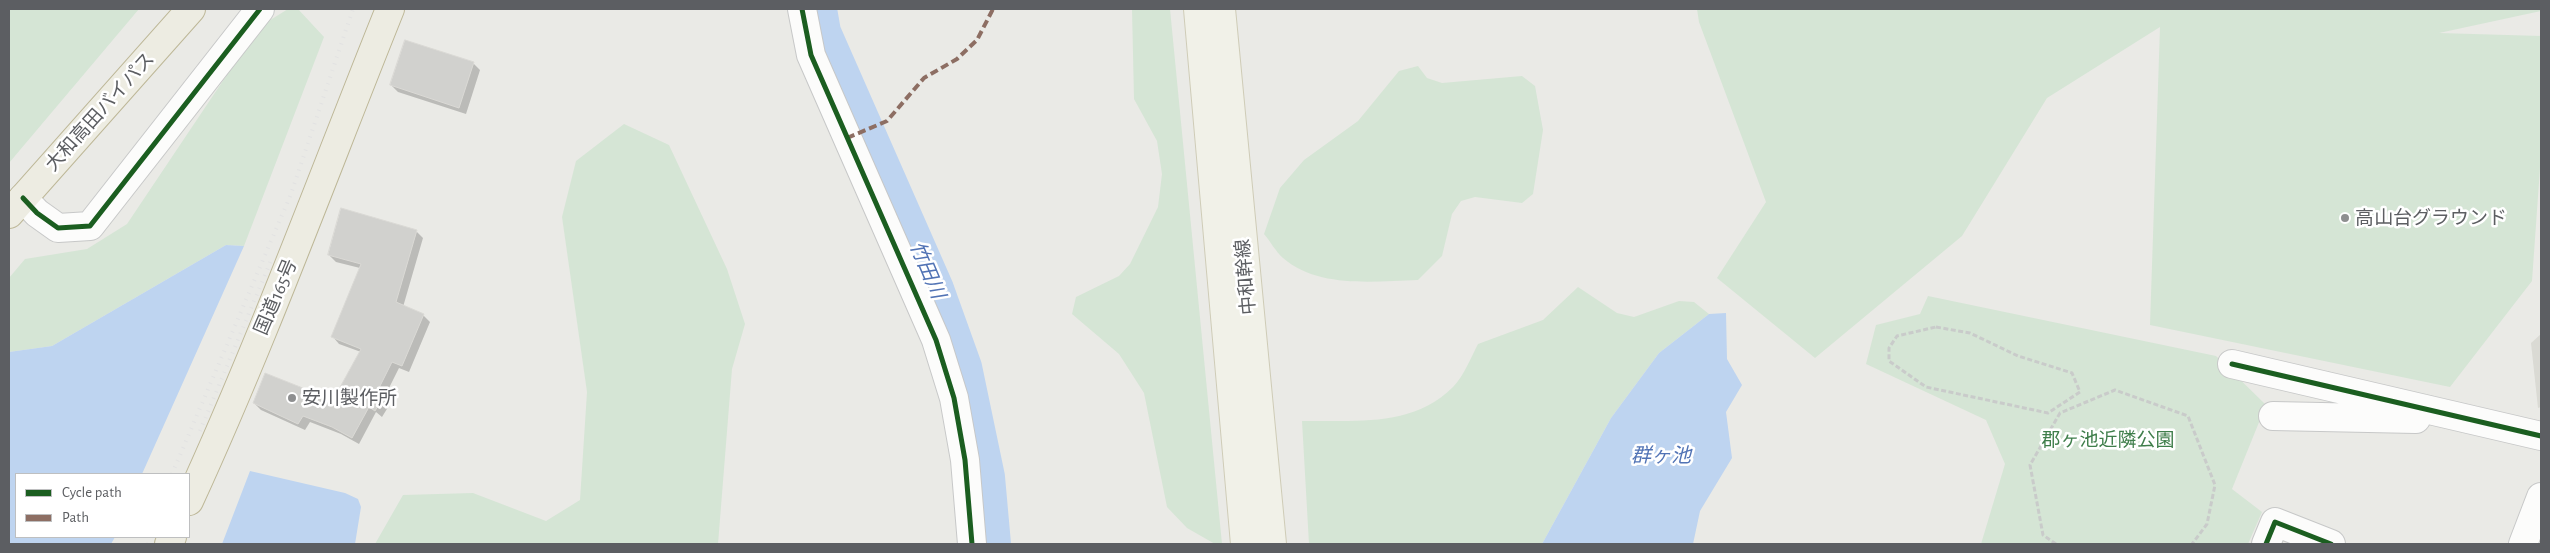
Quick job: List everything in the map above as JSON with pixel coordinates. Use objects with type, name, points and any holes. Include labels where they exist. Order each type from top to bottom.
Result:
[{"type":"highway","name":"大和高田バイパス","points":[[16,206],[191,9]]},
{"type":"highway","name":"国道165号","points":[[356,91],[382,9]]},
{"type":"highway","name":"国道165号","points":[[190,499],[314,206],[356,91],[390,9]]},
{"type":"main road","name":"中和幹線","points":[[1198,9],[1245,544]]},
{"type":"main road","name":"中和幹線","points":[[1221,9],[1272,544]]},
{"type":"street","points":[[16,206],[36,213],[58,228],[90,226],[260,9]]},
{"type":"street","points":[[802,9],[811,55],[936,340],[954,398],[964,451],[972,544]]},
{"type":"street","points":[[2232,364],[2541,436]]},
{"type":"street","points":[[2272,416],[2474,420]]},
{"type":"street","points":[[2523,544],[2541,497]]},
{"type":"street","points":[[2266,544],[2275,522],[2331,544]]},
{"type":"path","points":[[1936,327],[1970,333],[2018,356],[2072,373],[2080,392],[2048,413],[1926,387],[1889,361],[1889,348],[1897,336],[1936,327]]},
{"type":"path","points":[[2056,544],[2043,535],[2030,465],[2060,413],[2115,390],[2188,416],[2215,485],[2207,524],[2192,544]]},
{"type":"shaded area","points":[[2541,334],[2541,407],[2538,408],[2531,343]]},
{"type":"green space","points":[[9,9],[139,9],[9,163]]},
{"type":"green space","points":[[288,9],[298,9],[324,37],[244,246],[226,245],[52,346],[9,352],[9,278],[25,259],[87,249],[127,224],[259,27]]},
{"type":"green space","points":[[1132,9],[1170,9],[1222,544],[1215,544],[1187,528],[1167,507],[1144,393],[1119,354],[1072,314],[1076,297],[1119,276],[1130,264],[1158,207],[1162,174],[1157,141],[1134,99]]},
{"type":"green space","points":[[1697,9],[2541,9],[2541,11],[2439,33],[2541,36],[2541,154],[2532,281],[2450,387],[2150,325],[2160,27],[2047,98],[1962,236],[1815,358],[1717,278],[1766,202],[1699,22]]},
{"type":"green space","points":[[1418,66],[1427,78],[1442,83],[1522,76],[1535,86],[1543,130],[1533,194],[1522,203],[1475,197],[1461,201],[1452,214],[1442,256],[1418,280],[1348,281],[1313,275],[1297,268],[1280,256],[1264,234],[1280,188],[1304,160],[1358,121],[1399,71]]},
{"type":"green space","points":[[624,124],[669,145],[727,269],[745,324],[732,369],[718,544],[375,544],[403,495],[473,493],[546,521],[580,500],[587,392],[562,217],[576,161]]},
{"type":"green space","points":[[1578,287],[1617,313],[1634,317],[1679,301],[1694,302],[1709,314],[1659,353],[1611,418],[1542,544],[1309,544],[1302,421],[1382,419],[1401,416],[1420,409],[1437,400],[1457,383],[1478,344],[1543,320]]},
{"type":"green space","name":"郡ヶ池近隣公園","points":[[1928,296],[2216,356],[2266,405],[2232,489],[2262,512],[2248,544],[1981,544],[2005,464],[1986,420],[1866,364],[1876,325],[1920,314]]},
{"type":"water","points":[[226,245],[244,246],[142,473],[15,473],[15,538],[114,538],[111,544],[9,544],[9,352],[52,346]]},
{"type":"water","name":"群ヶ池","points":[[1726,313],[1727,359],[1742,385],[1726,412],[1732,458],[1700,511],[1693,544],[1542,544],[1611,418],[1659,353],[1709,314]]},
{"type":"water","points":[[250,471],[345,493],[358,499],[361,507],[355,544],[222,544]]},
{"type":"building","points":[[405,40],[474,62],[459,108],[390,85]]},
{"type":"building","points":[[341,208],[417,230],[396,302],[424,314],[402,366],[392,362],[377,392],[384,396],[375,411],[369,407],[352,438],[332,427],[303,416],[298,424],[253,403],[265,373],[333,400],[361,349],[331,337],[361,264],[328,255]]},
{"type":"waterway","name":"竹田川","points":[[819,9],[823,32],[936,289],[964,367],[987,477],[993,544]]},
{"type":"railway","points":[[172,473],[291,194],[353,9]]},
{"type":"railway","points":[[200,431],[272,258]]},
{"type":"railway","points":[[148,544],[151,538]]},
{"type":"marked path","points":[[847,138],[887,121],[924,78],[957,59],[977,40],[993,9]]},
{"type":"cycle path","points":[[23,198],[37,213],[58,228],[90,226],[260,9]]},
{"type":"cycle path","points":[[802,9],[811,55],[936,340],[954,398],[965,460],[972,544]]},
{"type":"cycle path","points":[[2232,364],[2541,436]]},
{"type":"cycle path","points":[[2266,544],[2275,522],[2331,544]]},
{"type":"place","name":"高山台グラウンド","points":[[2345,218]]},
{"type":"place","name":"安川製作所","points":[[292,398]]}]
